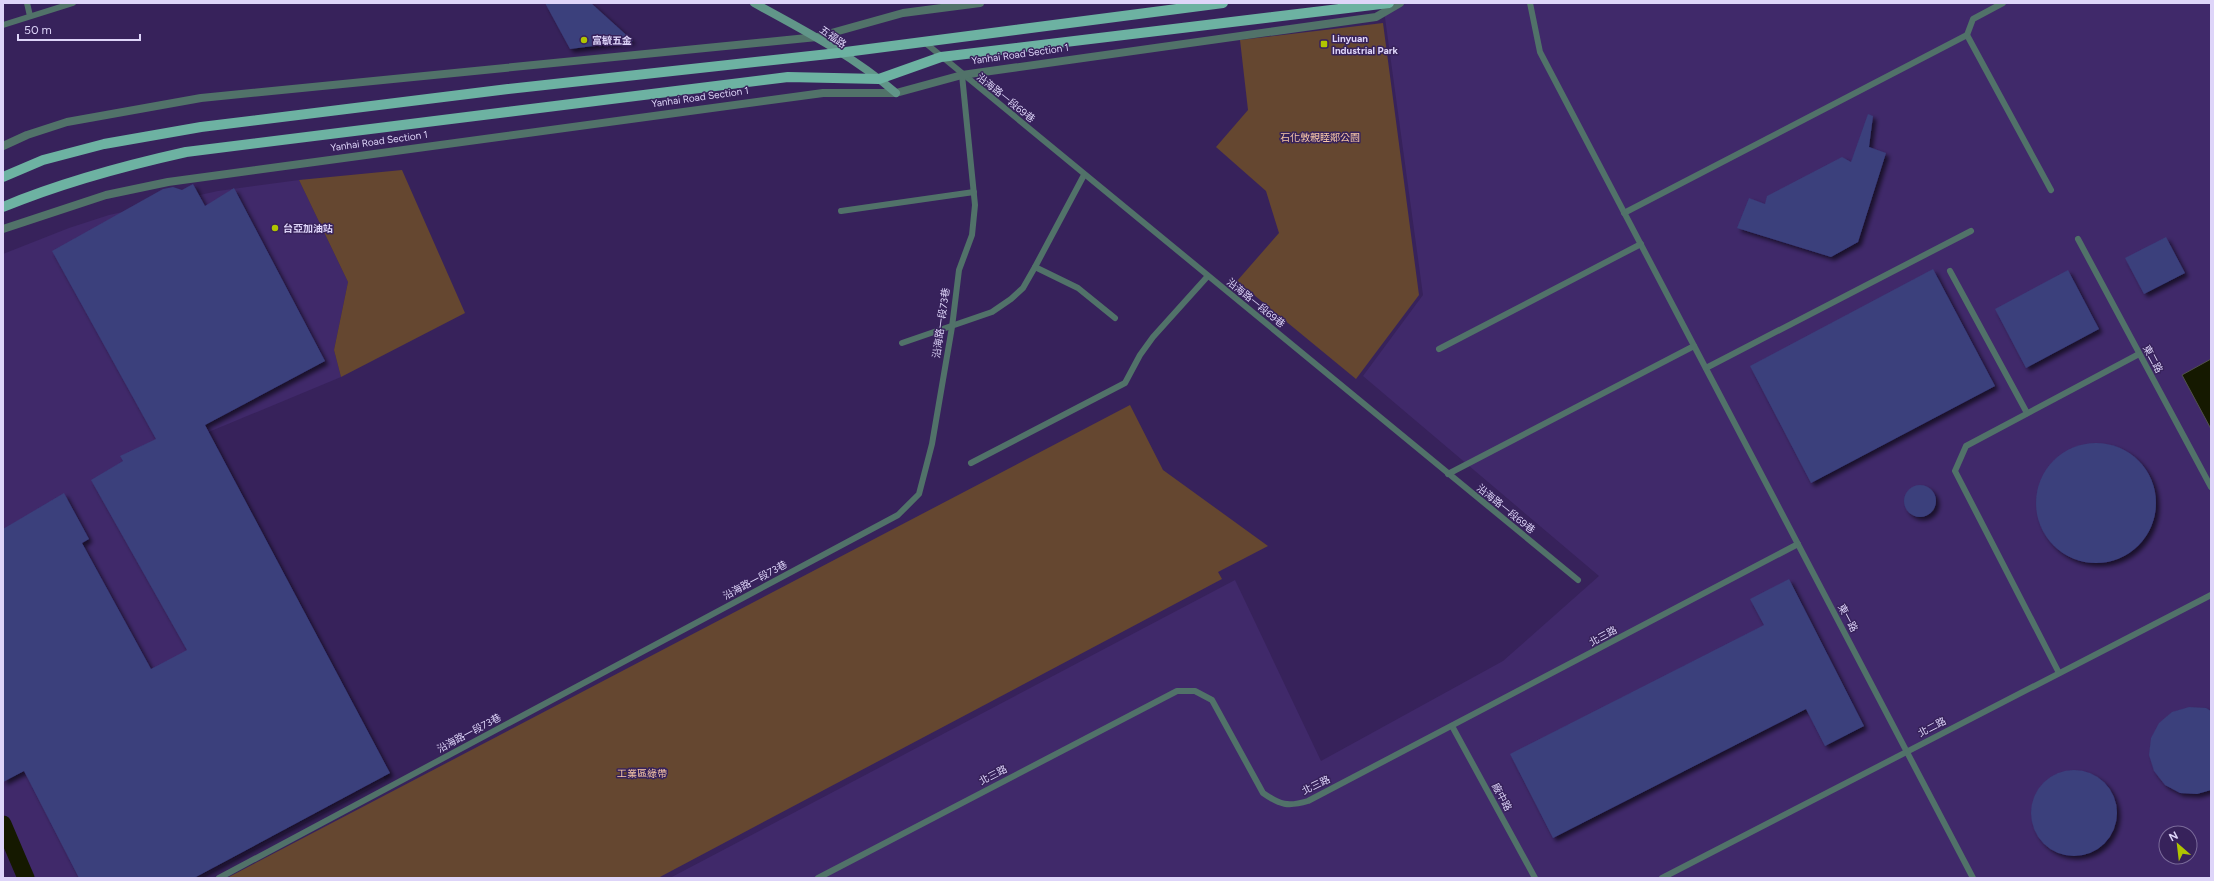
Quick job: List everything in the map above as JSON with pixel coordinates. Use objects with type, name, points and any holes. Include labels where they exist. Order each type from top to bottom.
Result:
[{"type":"main road","points":[[3,177],[43,160],[104,144],[200,127],[500,90],[838,53],[923,40],[1223,3]]},
{"type":"main road","name":"Yanhai Road Section 1","points":[[3,207],[47,189],[114,169],[186,152],[788,77],[879,79],[941,57],[1389,3]]},
{"type":"street","name":"五福路","points":[[754,3],[817,37],[838,53],[879,79],[896,93]]},
{"type":"street","points":[[3,146],[27,135],[67,122],[201,98],[817,37],[903,13],[980,3]]},
{"type":"street","name":"Yanhai Road Section 1","points":[[3,229],[106,195],[168,182],[823,93],[896,93],[962,75],[1376,17],[1400,3]]},
{"type":"lane","points":[[27,3],[30,16]]},
{"type":"lane","points":[[3,25],[73,3]]},
{"type":"lane","name":"東一路","points":[[1530,3],[1540,52],[1908,751],[1973,878]]},
{"type":"lane","points":[[1624,213],[1967,35],[1973,19],[2002,3]]},
{"type":"lane","points":[[1967,35],[2051,190]]},
{"type":"lane","name":"沿海路一段69巷","points":[[923,40],[962,75],[1578,580]]},
{"type":"lane","name":"沿海路一段73巷","points":[[219,878],[898,515],[919,494],[932,444],[952,327],[958,270],[972,235],[976,205],[962,75]]},
{"type":"lane","points":[[902,343],[992,312],[1011,300],[1023,288],[1084,175]]},
{"type":"lane","points":[[840,212],[974,192]]},
{"type":"lane","points":[[1706,368],[1971,231]]},
{"type":"lane","name":"東二路","points":[[2078,239],[2211,487]]},
{"type":"lane","points":[[1439,349],[1640,244]]},
{"type":"lane","points":[[1035,267],[1078,288],[1115,318]]},
{"type":"lane","points":[[1950,271],[2027,413]]},
{"type":"lane","points":[[972,463],[1125,383],[1140,355],[1153,337],[1208,276]]},
{"type":"lane","points":[[1448,474],[1694,346]]},
{"type":"lane","points":[[2059,673],[1955,471],[1966,446],[2139,354]]},
{"type":"lane","name":"北三路","points":[[818,878],[1177,691],[1195,691],[1212,700],[1263,793],[1276,802],[1293,805],[1308,801],[1798,544]]},
{"type":"lane","name":"北二路","points":[[1662,878],[2211,595]]},
{"type":"lane","name":"廠中路","points":[[1452,726],[1535,878]]},
{"type":"shaded area","name":"Linyuan Industrial Park","points":[[1383,3],[2211,3],[2211,878],[670,878],[1235,580],[1321,761],[1503,661],[1599,576],[1363,376],[1423,295]]},
{"type":"shaded area","points":[[299,180],[348,282],[334,350],[341,377],[199,436],[385,780],[200,878],[36,878],[3,814],[3,254],[69,228],[109,215],[218,191]]},
{"type":"shaded area","points":[[2211,359],[2211,429],[2182,375]]},
{"type":"green space","name":"石化敦親睦鄰公園","points":[[1383,23],[1419,295],[1356,379],[1237,281],[1279,233],[1266,191],[1216,147],[1248,110],[1240,40]]},
{"type":"green space","points":[[402,170],[465,313],[341,377],[334,350],[348,282],[299,180]]},
{"type":"green space","name":"工業區綠帶","points":[[1130,405],[1163,470],[1268,546],[1218,572],[1222,579],[658,878],[227,878]]},
{"type":"building","points":[[545,3],[591,3],[633,41],[570,49]]},
{"type":"building","points":[[1868,114],[1873,116],[1869,147],[1886,153],[1858,242],[1831,257],[1737,228],[1749,198],[1765,204],[1767,196],[1842,157],[1851,162]]},
{"type":"building","points":[[193,184],[205,206],[234,188],[325,361],[205,425],[390,773],[194,878],[79,878],[24,771],[3,782],[3,529],[64,493],[89,539],[82,543],[151,669],[187,650],[91,480],[123,461],[120,456],[156,439],[52,251],[163,189],[173,187],[182,190]]},
{"type":"building","points":[[2166,237],[2185,273],[2144,294],[2125,258]]},
{"type":"building","points":[[1933,269],[1995,386],[1811,483],[1750,366]]},
{"type":"building","points":[[2068,270],[2099,329],[2026,368],[1995,309]]},
{"type":"building","points":[[2096,443],[2108,444],[2119,448],[2129,453],[2138,461],[2146,470],[2151,480],[2155,491],[2155,515],[2151,526],[2146,536],[2138,545],[2129,553],[2119,558],[2108,562],[2096,563],[2084,562],[2073,558],[2063,553],[2054,545],[2046,536],[2041,526],[2037,515],[2036,503],[2037,491],[2041,480],[2046,470],[2054,461],[2063,453],[2073,448],[2084,444]]},
{"type":"building","points":[[1917,485],[1923,485],[1932,489],[1936,501],[1932,513],[1923,517],[1917,517],[1908,513],[1904,504],[1904,498],[1908,489]]},
{"type":"building","points":[[1789,579],[1864,726],[1825,746],[1806,709],[1553,838],[1510,754],[1764,625],[1750,599]]},
{"type":"building","points":[[2189,707],[2206,708],[2211,711],[2211,790],[2197,794],[2180,793],[2165,785],[2154,771],[2149,755],[2151,738],[2159,723],[2172,712]]},
{"type":"building","points":[[2066,770],[2082,770],[2091,773],[2105,782],[2114,796],[2117,805],[2117,821],[2114,830],[2105,844],[2091,853],[2082,856],[2066,856],[2050,849],[2043,844],[2038,837],[2031,821],[2031,805],[2038,789],[2043,782],[2050,777]]},
{"type":"waterway","points":[[3,824],[26,878]]},
{"type":"place","name":"富毓五金","points":[[584,40]]},
{"type":"place","name":"Linyuan Industrial Park","points":[[1324,44]]},
{"type":"place","name":"台亞加油站","points":[[275,228]]}]
